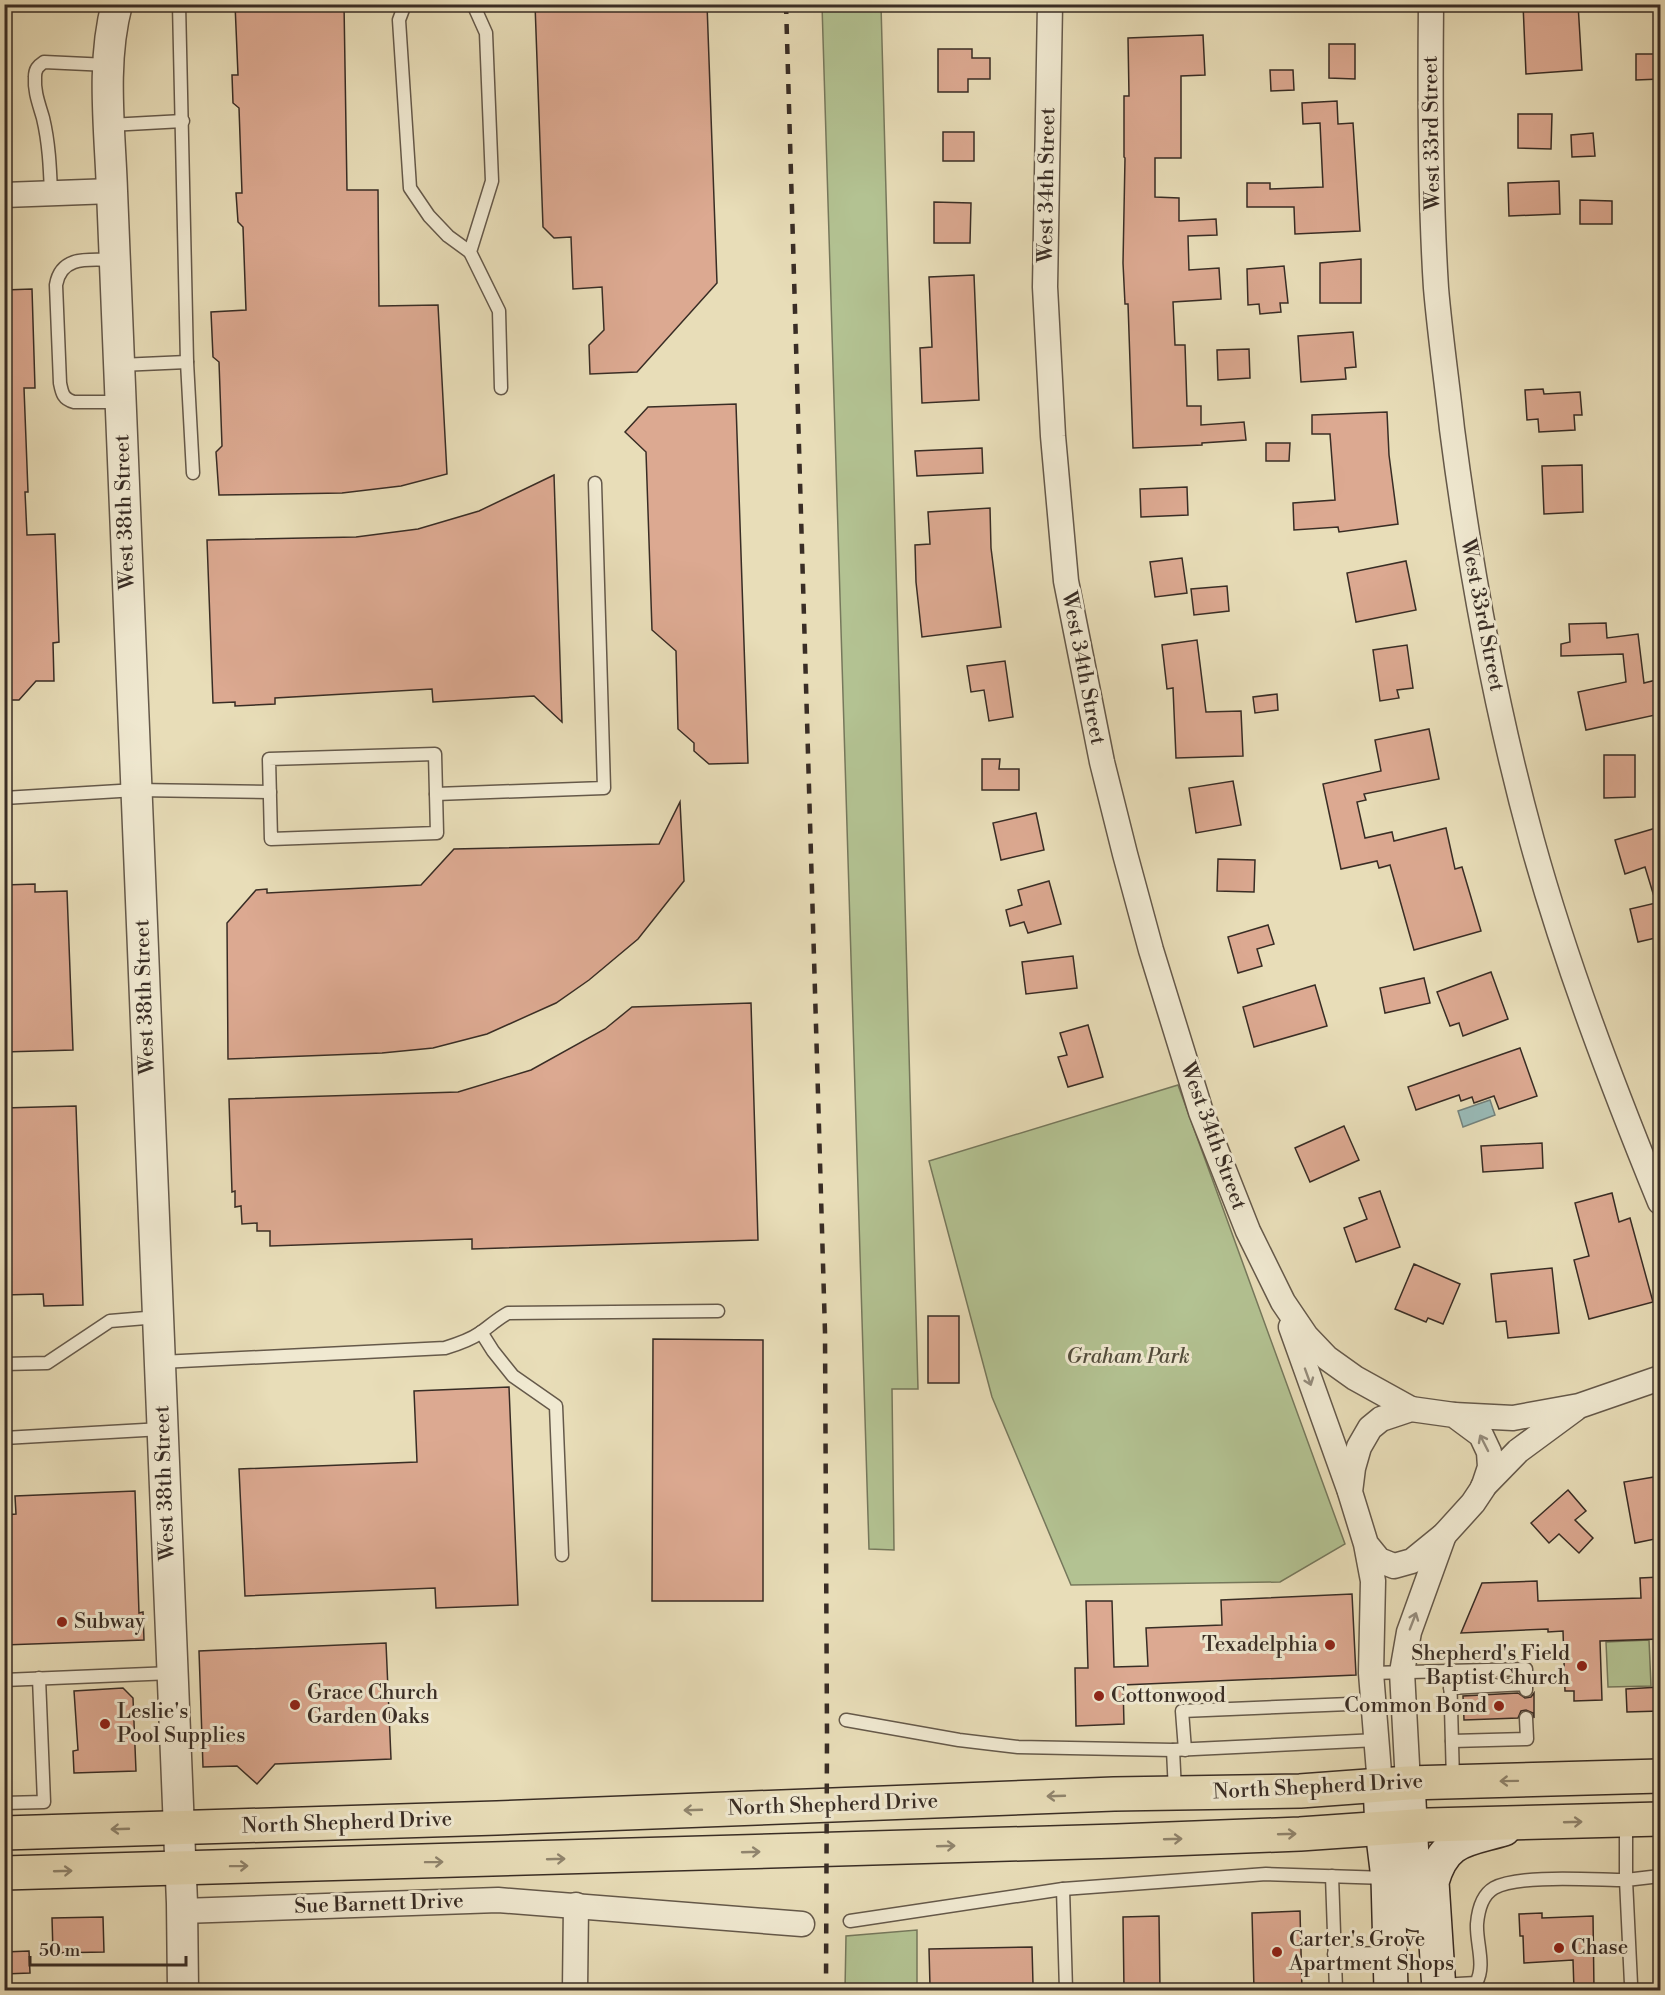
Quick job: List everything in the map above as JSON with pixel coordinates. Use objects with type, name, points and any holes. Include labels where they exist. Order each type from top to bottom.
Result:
[{"type":"main road","name":"North Shepherd Drive","points":[[4,1833],[44,1816],[179,1828],[1175,1793],[1300,1791],[1394,1784],[1660,1776]]},
{"type":"main road","points":[[1394,1784],[1396,1828],[1432,1989]]},
{"type":"main road","name":"North Shepherd Drive","points":[[4,1873],[998,1845],[1660,1819]]},
{"type":"main road","points":[[1432,1989],[1432,1882],[1436,1869],[1452,1847],[1462,1840],[1522,1824]]},
{"type":"main road","points":[[1391,1990],[1388,1878],[1396,1828]]},
{"type":"street","name":"West 38th Street","points":[[117,4],[111,24],[108,65],[112,191],[179,1828],[183,1990]]},
{"type":"street","name":"West 34th Street","points":[[1050,4],[1045,298],[1053,435],[1066,582],[1102,762],[1151,950],[1201,1112],[1248,1231],[1283,1302],[1350,1492]]},
{"type":"street","name":"West 33rd Street","points":[[1431,4],[1431,180],[1436,290],[1460,486],[1484,635],[1532,840],[1560,932],[1590,1020],[1660,1202]]},
{"type":"street","points":[[4,195],[112,191]]},
{"type":"street","name":"West 34th Street","points":[[1283,1302],[1306,1336],[1327,1358],[1355,1378],[1411,1409]]},
{"type":"street","points":[[1394,1784],[1377,1740],[1371,1673],[1373,1581],[1366,1544],[1350,1492],[1359,1447],[1370,1428],[1382,1419],[1411,1409],[1454,1415],[1513,1418],[1579,1406],[1660,1378]]},
{"type":"street","points":[[1366,1544],[1379,1560],[1394,1566],[1412,1561],[1444,1536],[1483,1488],[1518,1451],[1579,1406]]},
{"type":"street","points":[[1454,1415],[1481,1435],[1489,1452],[1490,1467],[1483,1488]]},
{"type":"street","points":[[1394,1784],[1402,1672],[1409,1632],[1444,1536]]},
{"type":"street","name":"Sue Barnett Drive","points":[[182,1911],[498,1900],[802,1924]]},
{"type":"street","points":[[575,1990],[576,1905]]},
{"type":"lane","points":[[179,4],[193,473]]},
{"type":"lane","points":[[405,4],[399,20],[410,188],[429,216],[448,236],[470,252],[499,311],[501,388]]},
{"type":"lane","points":[[470,252],[492,181],[486,33],[473,4]]},
{"type":"lane","points":[[51,193],[50,158],[43,118],[36,99],[34,75],[37,67],[44,62],[108,65]]},
{"type":"lane","points":[[110,125],[183,122]]},
{"type":"lane","points":[[115,260],[75,261],[66,265],[58,274],[56,285],[59,372],[63,395],[67,400],[120,402]]},
{"type":"lane","points":[[119,365],[188,362]]},
{"type":"lane","points":[[436,794],[604,788],[595,483]]},
{"type":"lane","points":[[435,754],[437,833],[272,839],[270,792],[269,759],[435,754]]},
{"type":"lane","points":[[4,798],[136,790],[270,792]]},
{"type":"lane","points":[[160,1362],[445,1348],[466,1341],[508,1313],[718,1311]]},
{"type":"lane","points":[[4,1364],[47,1363],[110,1321],[158,1317]]},
{"type":"lane","points":[[481,1332],[513,1376],[556,1406],[562,1555]]},
{"type":"lane","points":[[4,1438],[162,1429]]},
{"type":"lane","points":[[1371,1673],[1526,1668],[1526,1687],[1450,1688]]},
{"type":"lane","points":[[1450,1671],[1453,1782]]},
{"type":"lane","points":[[4,1680],[172,1672]]},
{"type":"lane","points":[[4,1803],[44,1816],[39,1678]]},
{"type":"lane","points":[[1175,1793],[1182,1711],[1374,1702]]},
{"type":"lane","points":[[1452,1741],[1527,1739],[1526,1718]]},
{"type":"lane","points":[[846,1720],[959,1740],[1018,1747],[1179,1750],[1377,1740]]},
{"type":"lane","points":[[1626,1820],[1630,1990]]},
{"type":"lane","points":[[850,1921],[1063,1889],[1266,1874],[1388,1878]]},
{"type":"lane","points":[[1332,1876],[1336,1990]]},
{"type":"lane","points":[[1432,1989],[1479,1987],[1481,1975],[1477,1926],[1480,1904],[1493,1889],[1521,1880],[1626,1880],[1660,1876]]},
{"type":"lane","points":[[1063,1889],[1066,1990]]},
{"type":"lane","points":[[1334,1954],[1390,1953]]},
{"type":"green space","points":[[822,5],[881,5],[918,1389],[892,1389],[894,1550],[869,1549]]},
{"type":"green space","name":"Graham Park","points":[[1178,1085],[1345,1544],[1280,1582],[1071,1585],[992,1397],[929,1161]]},
{"type":"green space","points":[[1649,1640],[1651,1686],[1608,1687],[1606,1642]]},
{"type":"green space","points":[[917,1930],[917,1990],[845,1990],[846,1936]]},
{"type":"water","points":[[1490,1100],[1495,1115],[1463,1127],[1458,1111]]},
{"type":"building","points":[[235,4],[344,4],[347,190],[378,190],[379,306],[438,305],[447,474],[401,486],[342,493],[219,495],[216,452],[222,446],[219,362],[213,357],[211,312],[246,310],[243,227],[238,222],[236,193],[242,193],[239,108],[233,103],[232,75],[238,75]]},
{"type":"building","points":[[535,4],[707,4],[717,283],[637,372],[590,374],[589,345],[604,330],[602,287],[573,289],[571,237],[554,238],[543,227]]},
{"type":"building","points":[[1523,4],[1578,4],[1582,70],[1526,74]]},
{"type":"building","points":[[1203,35],[1205,75],[1181,76],[1181,158],[1155,158],[1155,197],[1179,198],[1179,221],[1216,219],[1217,235],[1188,236],[1189,270],[1219,268],[1221,299],[1173,302],[1175,345],[1185,345],[1187,406],[1201,406],[1201,425],[1244,422],[1246,440],[1202,443],[1202,445],[1133,448],[1128,304],[1125,304],[1123,263],[1124,96],[1129,96],[1128,38]]},
{"type":"building","points":[[1329,44],[1355,44],[1355,79],[1329,78]]},
{"type":"building","points":[[938,49],[972,49],[972,58],[990,58],[990,79],[968,79],[968,92],[938,92]]},
{"type":"building","points":[[1636,54],[1660,54],[1660,79],[1636,80]]},
{"type":"building","points":[[1270,70],[1293,70],[1294,90],[1271,91]]},
{"type":"building","points":[[1337,101],[1338,124],[1353,123],[1360,231],[1295,234],[1294,207],[1247,207],[1247,183],[1270,183],[1270,189],[1323,187],[1320,123],[1303,124],[1302,103]]},
{"type":"building","points":[[1518,114],[1552,114],[1551,149],[1518,148]]},
{"type":"building","points":[[943,132],[974,132],[974,161],[943,161]]},
{"type":"building","points":[[1593,133],[1595,156],[1572,157],[1571,135]]},
{"type":"building","points":[[1559,181],[1560,214],[1509,216],[1508,183]]},
{"type":"building","points":[[1580,200],[1612,201],[1612,224],[1580,224]]},
{"type":"building","points":[[934,202],[971,203],[970,243],[934,243]]},
{"type":"building","points":[[1361,259],[1361,303],[1320,303],[1320,263]]},
{"type":"building","points":[[1284,266],[1288,303],[1280,303],[1281,312],[1260,314],[1259,304],[1248,305],[1247,269]]},
{"type":"building","points":[[974,275],[979,400],[922,403],[920,348],[932,347],[929,277]]},
{"type":"building","points":[[32,289],[35,388],[24,388],[28,492],[25,492],[27,535],[55,534],[59,642],[53,643],[54,681],[36,681],[19,700],[4,700],[4,290]]},
{"type":"building","points":[[1353,332],[1356,367],[1345,368],[1346,379],[1301,382],[1298,336]]},
{"type":"building","points":[[1249,349],[1250,378],[1218,380],[1217,350]]},
{"type":"building","points":[[1543,389],[1544,394],[1580,392],[1582,415],[1574,415],[1575,430],[1539,432],[1538,419],[1527,420],[1525,390]]},
{"type":"building","points":[[736,404],[748,763],[709,764],[694,751],[694,743],[678,729],[676,651],[652,630],[646,452],[625,432],[648,407]]},
{"type":"building","points":[[1387,412],[1389,455],[1398,524],[1339,532],[1338,527],[1294,530],[1293,503],[1335,500],[1330,434],[1312,434],[1312,415]]},
{"type":"building","points":[[1266,443],[1290,443],[1289,461],[1266,461]]},
{"type":"building","points":[[982,448],[983,473],[917,476],[915,451]]},
{"type":"building","points":[[1582,465],[1583,512],[1544,514],[1542,466]]},
{"type":"building","points":[[554,475],[562,722],[534,696],[433,702],[432,689],[275,698],[275,704],[235,706],[235,702],[213,703],[207,540],[356,537],[418,529],[479,511]]},
{"type":"building","points":[[1187,487],[1188,515],[1141,517],[1140,489]]},
{"type":"building","points":[[990,508],[991,548],[1001,627],[922,637],[916,582],[915,545],[930,544],[928,512]]},
{"type":"building","points":[[1182,558],[1187,593],[1155,597],[1150,562]]},
{"type":"building","points":[[1406,561],[1416,610],[1356,622],[1347,573]]},
{"type":"building","points":[[1227,586],[1229,611],[1194,615],[1191,589]]},
{"type":"building","points":[[1606,623],[1607,638],[1638,634],[1644,683],[1660,679],[1660,714],[1586,730],[1578,692],[1626,682],[1623,654],[1561,656],[1561,644],[1570,642],[1569,624]]},
{"type":"building","points":[[1197,640],[1206,712],[1241,711],[1243,756],[1176,758],[1173,688],[1167,689],[1162,645]]},
{"type":"building","points":[[1407,645],[1413,688],[1397,690],[1399,698],[1380,701],[1373,650]]},
{"type":"building","points":[[1005,661],[1013,717],[989,721],[984,690],[971,692],[967,666]]},
{"type":"building","points":[[1277,694],[1278,710],[1255,713],[1253,697]]},
{"type":"building","points":[[1429,729],[1439,779],[1364,794],[1366,800],[1357,802],[1365,838],[1392,832],[1394,841],[1446,828],[1455,869],[1462,867],[1481,931],[1414,950],[1390,865],[1379,868],[1377,861],[1341,869],[1323,784],[1381,771],[1375,740]]},
{"type":"building","points":[[1604,755],[1635,755],[1635,797],[1604,798]]},
{"type":"building","points":[[982,759],[1000,759],[999,769],[1019,769],[1019,790],[982,790]]},
{"type":"building","points":[[1233,781],[1241,825],[1196,833],[1189,788]]},
{"type":"building","points":[[680,802],[684,881],[638,939],[589,980],[556,1003],[487,1034],[433,1048],[382,1053],[228,1059],[227,923],[256,890],[267,889],[267,893],[421,885],[454,849],[659,844]]},
{"type":"building","points":[[1036,813],[1044,850],[1001,860],[993,823]]},
{"type":"building","points":[[1656,828],[1660,842],[1660,937],[1638,942],[1630,909],[1656,903],[1645,867],[1625,874],[1615,840]]},
{"type":"building","points":[[1218,859],[1255,860],[1254,892],[1217,891]]},
{"type":"building","points":[[1049,881],[1061,924],[1028,933],[1024,922],[1010,926],[1006,910],[1022,905],[1018,890]]},
{"type":"building","points":[[35,884],[35,892],[67,891],[73,1050],[4,1052],[4,885]]},
{"type":"building","points":[[1268,925],[1274,944],[1257,949],[1262,966],[1238,973],[1228,937]]},
{"type":"building","points":[[1073,956],[1077,988],[1026,994],[1022,962]]},
{"type":"building","points":[[1491,972],[1508,1019],[1463,1036],[1459,1023],[1450,1026],[1437,992]]},
{"type":"building","points":[[1424,978],[1430,1003],[1385,1013],[1380,988]]},
{"type":"building","points":[[1315,985],[1327,1026],[1254,1047],[1243,1007]]},
{"type":"building","points":[[751,1003],[758,1240],[472,1249],[472,1239],[270,1246],[270,1231],[257,1231],[257,1223],[242,1224],[241,1206],[235,1207],[235,1191],[232,1192],[229,1099],[458,1092],[531,1070],[605,1029],[632,1007]]},
{"type":"building","points":[[1088,1025],[1103,1077],[1068,1087],[1058,1057],[1067,1055],[1060,1033]]},
{"type":"building","points":[[1520,1048],[1537,1096],[1499,1109],[1494,1096],[1474,1103],[1472,1097],[1461,1101],[1459,1095],[1416,1110],[1408,1087]]},
{"type":"building","points":[[76,1106],[83,1305],[44,1306],[43,1294],[4,1295],[4,1108]]},
{"type":"building","points":[[1344,1126],[1359,1160],[1310,1182],[1295,1148]]},
{"type":"building","points":[[1542,1143],[1543,1168],[1483,1172],[1481,1146]]},
{"type":"building","points":[[1380,1191],[1400,1247],[1356,1262],[1344,1228],[1367,1219],[1359,1198]]},
{"type":"building","points":[[1612,1193],[1619,1222],[1630,1218],[1653,1302],[1589,1319],[1574,1260],[1589,1256],[1575,1203]]},
{"type":"building","points":[[1414,1264],[1460,1284],[1443,1324],[1428,1318],[1426,1322],[1395,1309]]},
{"type":"building","points":[[1552,1268],[1559,1333],[1508,1338],[1506,1321],[1496,1322],[1491,1274]]},
{"type":"building","points":[[928,1316],[959,1316],[959,1383],[928,1383]]},
{"type":"building","points":[[653,1339],[763,1340],[763,1601],[652,1601]]},
{"type":"building","points":[[509,1387],[518,1605],[436,1608],[435,1588],[245,1596],[239,1469],[417,1462],[414,1391]]},
{"type":"building","points":[[1660,1476],[1660,1538],[1635,1543],[1624,1482]]},
{"type":"building","points":[[1568,1490],[1586,1511],[1575,1520],[1593,1538],[1579,1553],[1559,1534],[1549,1543],[1531,1523]]},
{"type":"building","points":[[135,1491],[139,1613],[143,1612],[144,1640],[4,1645],[4,1515],[16,1514],[15,1496]]},
{"type":"building","points":[[1660,1577],[1660,1639],[1600,1641],[1602,1700],[1574,1701],[1574,1691],[1565,1691],[1563,1631],[1548,1632],[1548,1629],[1461,1633],[1482,1583],[1537,1581],[1538,1601],[1641,1598],[1640,1578]]},
{"type":"building","points":[[1352,1594],[1356,1675],[1123,1685],[1124,1724],[1076,1726],[1075,1668],[1088,1668],[1086,1601],[1112,1601],[1114,1667],[1148,1666],[1146,1628],[1222,1625],[1221,1600]]},
{"type":"building","name":"Grace Church Garden Oaks","points":[[386,1643],[391,1759],[275,1764],[257,1784],[237,1766],[203,1767],[199,1651]]},
{"type":"building","points":[[1660,1687],[1660,1711],[1627,1712],[1626,1689]]},
{"type":"building","name":"Leslie's Pool Supplies","points":[[123,1688],[133,1698],[136,1771],[74,1773],[73,1751],[78,1750],[74,1691]]},
{"type":"building","name":"Common Bond","points":[[1518,1693],[1525,1698],[1531,1697],[1534,1693],[1534,1718],[1533,1713],[1526,1710],[1521,1711],[1518,1718],[1464,1720],[1463,1696]]},
{"type":"building","name":"Carter's Grove Apartment Shops","points":[[1300,1911],[1302,1990],[1254,1990],[1252,1913]]},
{"type":"building","name":"Chase","points":[[1542,1913],[1542,1918],[1593,1916],[1594,1990],[1574,1990],[1573,1960],[1524,1963],[1519,1914]]},
{"type":"building","points":[[1159,1916],[1160,1990],[1124,1990],[1123,1917]]},
{"type":"building","points":[[103,1917],[104,1952],[53,1953],[52,1918]]},
{"type":"building","points":[[1032,1947],[1033,1984],[930,1986],[929,1949]]},
{"type":"building","points":[[29,1951],[30,1973],[4,1974],[4,1952]]},
{"type":"railway","points":[[786,4],[825,1332],[826,1990]]},
{"type":"place","name":"Subway","points":[[62,1622]]},
{"type":"place","name":"Texadelphia","points":[[1330,1645]]},
{"type":"place","name":"Shepherd's Field Baptist Church","points":[[1582,1666]]},
{"type":"place","name":"Cottonwood","points":[[1099,1696]]},
{"type":"place","name":"Grace Church Garden Oaks","points":[[295,1705]]},
{"type":"place","name":"Common Bond","points":[[1499,1706]]},
{"type":"place","name":"Leslie's Pool Supplies","points":[[105,1724]]},
{"type":"place","name":"Chase","points":[[1559,1948]]},
{"type":"place","name":"Carter's Grove Apartment Shops","points":[[1277,1952]]}]
